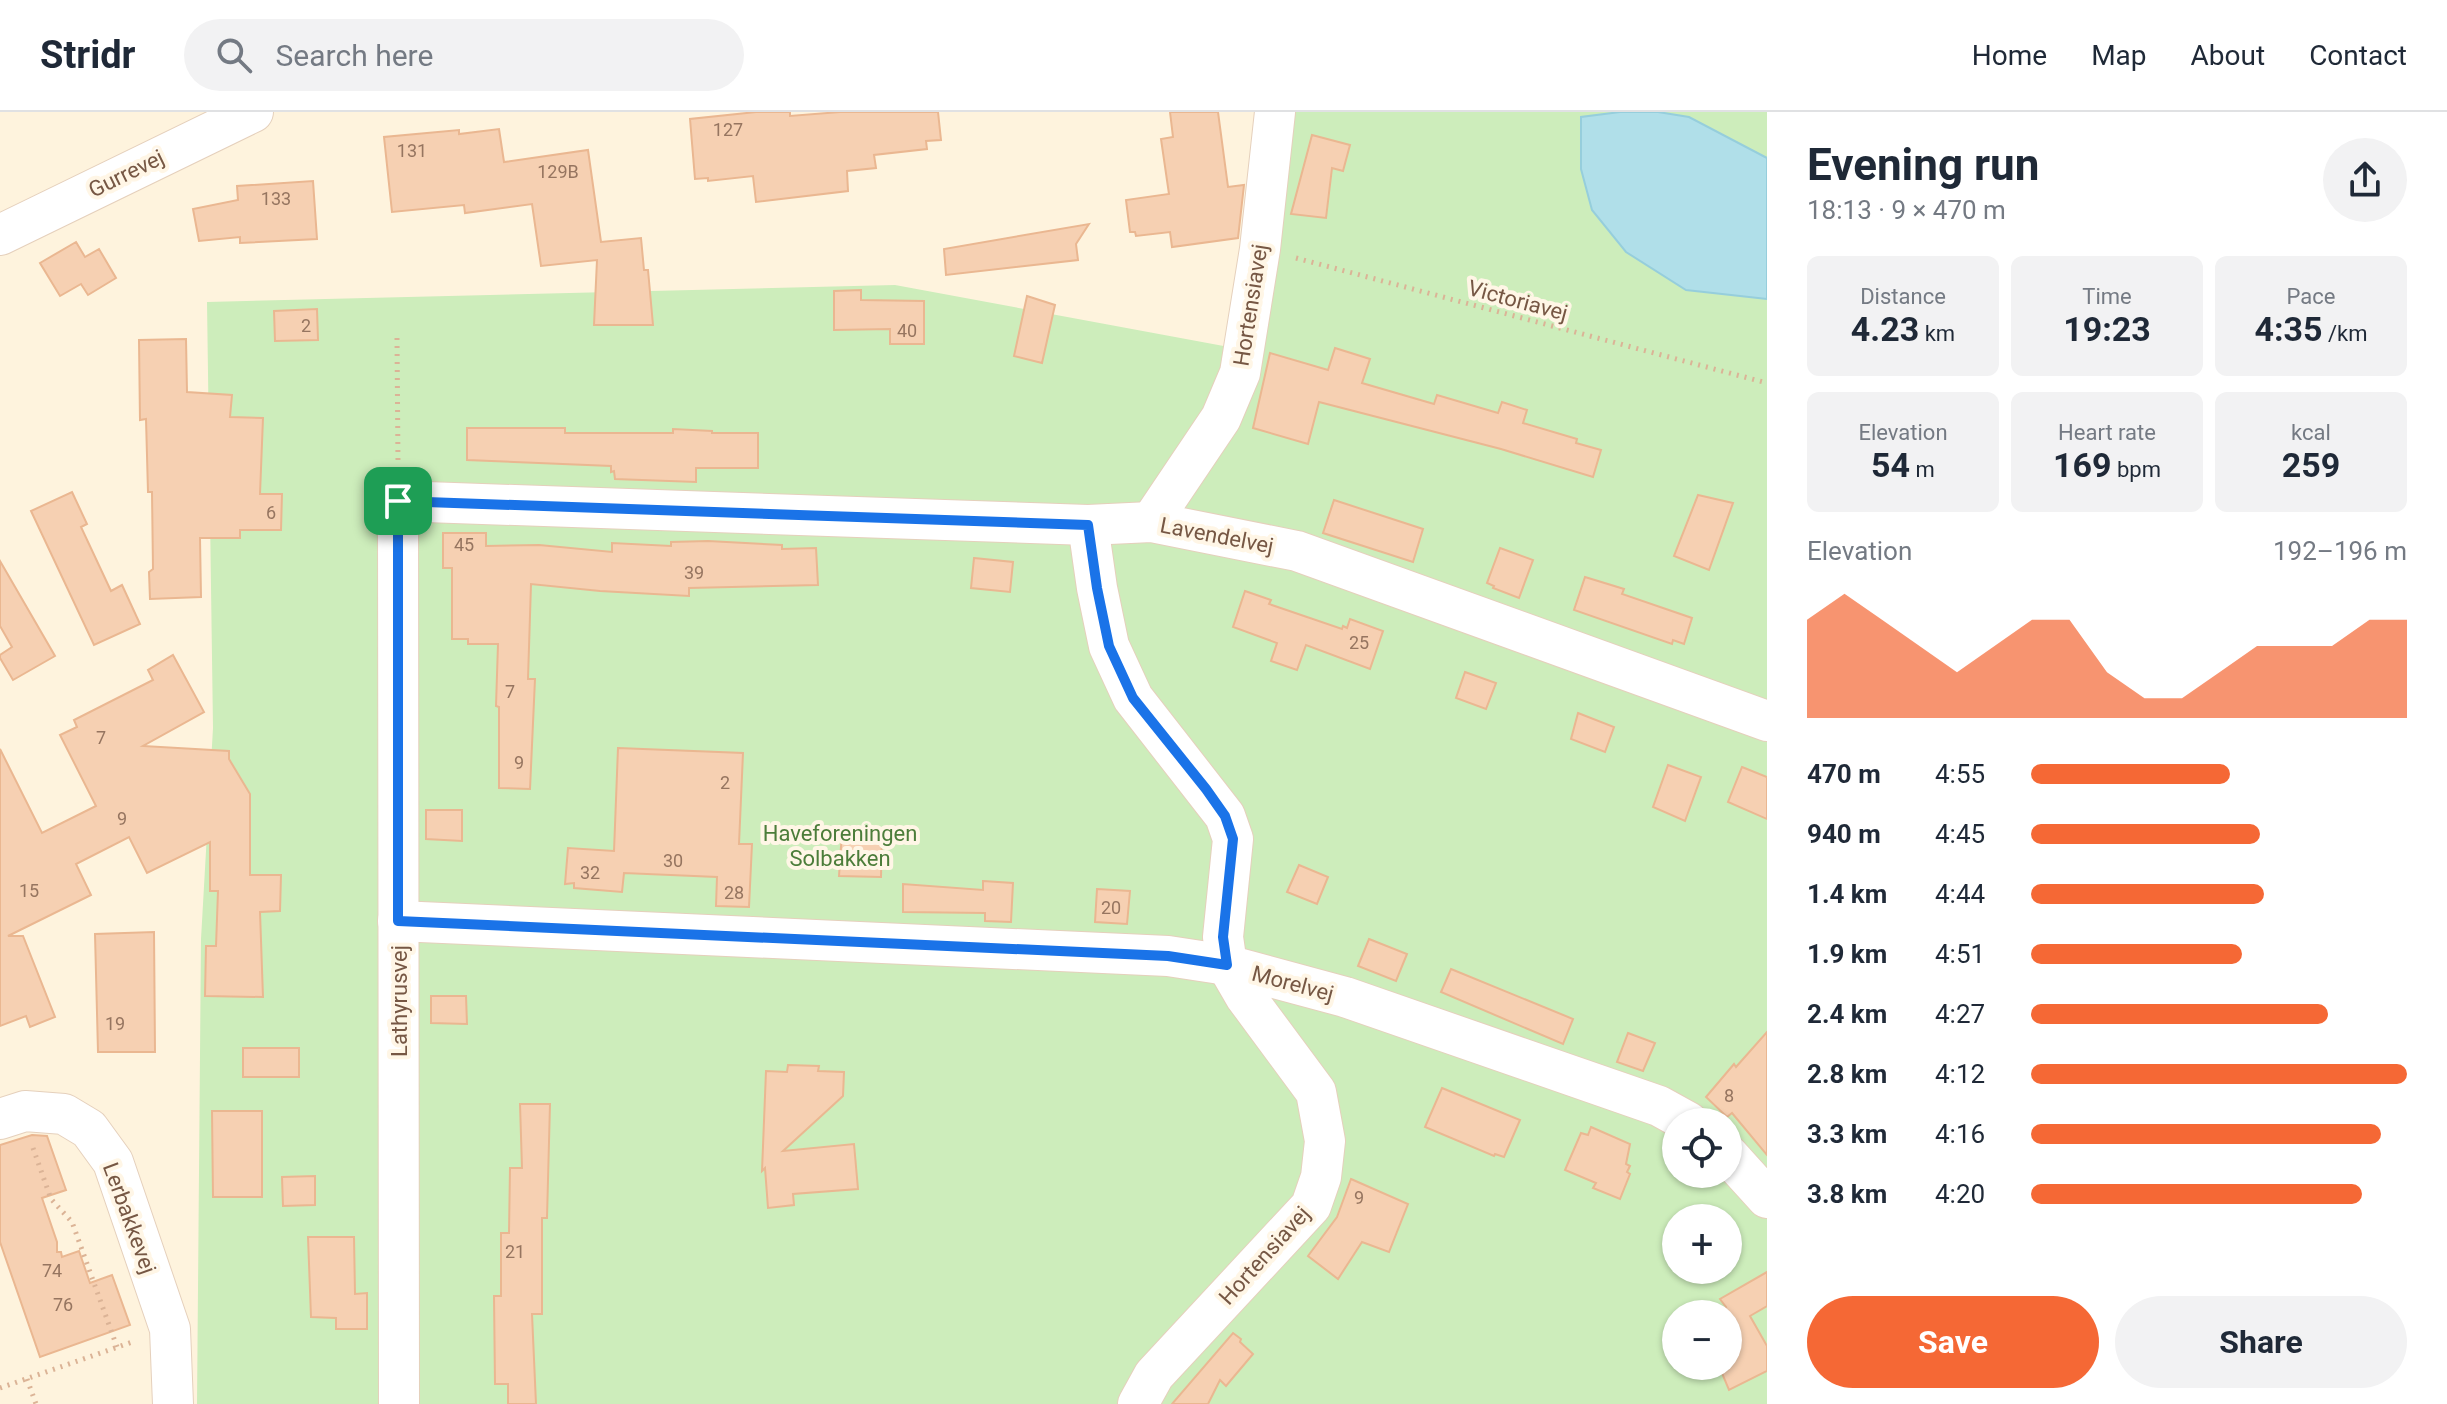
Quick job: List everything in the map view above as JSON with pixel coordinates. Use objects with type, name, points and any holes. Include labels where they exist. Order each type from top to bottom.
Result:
[{"type":"street","name":"Gurrevej","points":[[0,235],[253,112]]},
{"type":"street","name":"Hortensiavej","points":[[1151,522],[1221,418],[1240,373],[1260,249],[1275,112]]},
{"type":"street","name":"Lavendelvej","points":[[398,501],[1088,525],[1151,522],[1297,551],[1767,721]]},
{"type":"street","name":"Lathyrusvej","points":[[398,501],[399,1404]]},
{"type":"street","name":"Hortensiavej","points":[[1088,525],[1109,646],[1133,698],[1206,789],[1225,816],[1233,839],[1223,937],[1227,965],[1245,996],[1316,1092],[1325,1141],[1321,1177],[1311,1206],[1154,1375],[1138,1404]]},
{"type":"street","name":"Morelvej","points":[[398,921],[1168,956],[1227,965],[1345,997],[1663,1108]]},
{"type":"street","name":"Lerbakkevej","points":[[10,1115],[64,1114],[89,1129],[113,1162],[170,1329],[173,1404]]},
{"type":"street","points":[[1742,1170],[1767,1198]]},
{"type":"path","name":"Victoriavej","points":[[1260,249],[1767,383]]},
{"type":"path","points":[[397,338],[398,501]]},
{"type":"path","points":[[10,1115],[51,1199],[72,1222],[117,1347]]},
{"type":"path","points":[[0,1388],[170,1329]]},
{"type":"path","points":[[27,1379],[36,1404]]},
{"type":"green space","name":"Haveforeningen Solbakken","points":[[1257,112],[1767,112],[1767,1404],[197,1404],[201,939],[213,728],[207,302],[895,285],[1229,347]]},
{"type":"water","points":[[1620,112],[1658,112],[1689,117],[1767,158],[1767,299],[1686,290],[1626,252],[1592,210],[1581,169],[1581,117]]},
{"type":"building","points":[[790,112],[790,116],[840,112],[938,112],[941,140],[926,141],[927,149],[874,155],[876,168],[847,171],[848,191],[756,202],[753,176],[708,181],[708,178],[695,179],[690,119]]},
{"type":"building","points":[[1170,112],[1218,112],[1228,187],[1244,185],[1238,238],[1172,247],[1170,232],[1136,236],[1135,232],[1130,232],[1126,200],[1169,194],[1161,139],[1173,137]]},
{"type":"building","points":[[499,129],[504,162],[588,150],[601,242],[641,238],[644,270],[648,270],[653,325],[594,325],[597,260],[541,266],[532,204],[465,213],[464,205],[392,212],[384,137]]},
{"type":"building","points":[[1312,135],[1350,145],[1343,171],[1332,168],[1326,218],[1291,214]]},
{"type":"building","points":[[313,181],[317,239],[240,243],[240,237],[199,241],[193,209],[238,200],[237,186]]},
{"type":"building","points":[[1089,224],[1076,244],[1078,260],[946,275],[944,249]]},
{"type":"building","points":[[76,242],[85,257],[99,249],[116,278],[88,295],[81,284],[60,296],[40,263]]},
{"type":"building","points":[[861,290],[861,300],[924,301],[924,344],[890,344],[890,329],[834,330],[834,291]]},
{"type":"building","points":[[1027,296],[1055,305],[1042,363],[1014,356]]},
{"type":"building","points":[[317,309],[318,340],[275,341],[274,311]]},
{"type":"building","points":[[186,339],[187,392],[232,395],[230,417],[263,418],[260,494],[282,494],[281,530],[240,530],[240,538],[200,538],[201,597],[150,599],[149,572],[153,569],[152,492],[148,492],[146,419],[140,420],[139,340]]},
{"type":"building","points":[[1335,348],[1370,359],[1362,383],[1434,404],[1437,395],[1498,413],[1502,402],[1527,410],[1523,423],[1577,439],[1576,443],[1601,450],[1593,477],[1501,449],[1319,402],[1308,444],[1253,428],[1270,353],[1328,370]]},
{"type":"building","points":[[467,428],[565,428],[565,433],[673,433],[673,429],[758,433],[758,468],[696,468],[696,482],[615,479],[611,466],[467,460]]},
{"type":"building","points":[[72,492],[87,524],[81,527],[111,591],[122,585],[140,624],[94,645],[31,511]]},
{"type":"building","points":[[1698,495],[1733,503],[1709,570],[1674,556]]},
{"type":"building","points":[[1334,500],[1423,529],[1413,562],[1323,533]]},
{"type":"building","points":[[443,533],[486,533],[486,546],[539,545],[612,552],[612,543],[671,546],[671,542],[708,541],[782,545],[782,549],[816,548],[818,585],[689,588],[689,596],[531,584],[528,679],[535,679],[530,789],[499,788],[499,707],[496,706],[498,644],[468,644],[468,639],[452,639],[452,568],[443,568]]},
{"type":"building","points":[[1500,548],[1533,560],[1519,598],[1487,583]]},
{"type":"building","points":[[974,558],[1013,562],[1010,592],[971,588]]},
{"type":"building","points":[[0,561],[55,656],[13,680],[0,658],[12,647],[0,626]]},
{"type":"building","points":[[1585,577],[1624,589],[1622,594],[1692,618],[1684,644],[1673,640],[1672,644],[1574,610]]},
{"type":"building","points":[[1245,591],[1271,600],[1269,604],[1342,629],[1343,626],[1347,628],[1350,619],[1383,631],[1370,669],[1306,645],[1297,670],[1271,661],[1277,643],[1233,627]]},
{"type":"building","points":[[173,655],[204,712],[143,746],[229,751],[229,759],[250,794],[250,875],[281,875],[280,911],[260,912],[263,997],[205,996],[206,946],[216,946],[218,891],[210,891],[210,842],[147,873],[129,837],[76,864],[91,895],[8,936],[23,936],[55,1017],[30,1027],[26,1016],[0,1026],[0,749],[42,833],[96,806],[60,735],[77,727],[74,720],[153,680],[148,670]]},
{"type":"building","points":[[1465,672],[1496,683],[1486,709],[1456,698]]},
{"type":"building","points":[[1578,713],[1614,727],[1605,752],[1571,739]]},
{"type":"building","points":[[618,748],[743,753],[739,844],[752,844],[749,907],[716,906],[717,877],[624,873],[622,892],[574,888],[574,883],[565,884],[568,848],[614,851]]},
{"type":"building","points":[[1668,765],[1701,777],[1685,821],[1653,807]]},
{"type":"building","points":[[1742,767],[1767,777],[1767,819],[1728,802]]},
{"type":"building","points":[[426,810],[462,810],[462,841],[426,839]]},
{"type":"building","points":[[842,832],[882,833],[881,877],[839,876]]},
{"type":"building","points":[[1299,865],[1328,877],[1317,904],[1287,892]]},
{"type":"building","points":[[983,881],[1013,883],[1011,922],[985,921],[985,913],[903,912],[903,884],[983,890]]},
{"type":"building","points":[[1097,889],[1130,891],[1127,924],[1095,922]]},
{"type":"building","points":[[154,932],[155,1052],[98,1052],[95,934]]},
{"type":"building","points":[[1369,939],[1407,954],[1396,981],[1358,966]]},
{"type":"building","points":[[1451,969],[1573,1019],[1563,1044],[1441,992]]},
{"type":"building","points":[[431,996],[466,996],[467,1024],[431,1023]]},
{"type":"building","points":[[1767,1032],[1767,1155],[1742,1125],[1742,1108],[1718,1108],[1706,1097],[1734,1064],[1736,1067]]},
{"type":"building","points":[[1628,1033],[1655,1043],[1643,1071],[1617,1062]]},
{"type":"building","points":[[243,1048],[299,1048],[299,1077],[243,1077]]},
{"type":"building","points":[[788,1065],[819,1066],[818,1071],[844,1072],[843,1096],[783,1151],[854,1144],[858,1189],[793,1194],[794,1205],[768,1208],[765,1168],[762,1171],[766,1071],[787,1072]]},
{"type":"building","points":[[1442,1088],[1520,1120],[1504,1157],[1494,1156],[1425,1127]]},
{"type":"building","points":[[520,1104],[550,1104],[547,1218],[542,1218],[542,1314],[532,1314],[536,1404],[508,1404],[508,1384],[495,1384],[494,1296],[501,1296],[501,1233],[509,1233],[510,1168],[522,1168]]},
{"type":"building","points":[[212,1111],[262,1111],[262,1197],[213,1197]]},
{"type":"building","points":[[1591,1127],[1630,1144],[1626,1164],[1630,1166],[1627,1172],[1630,1174],[1620,1199],[1593,1188],[1596,1183],[1565,1170],[1581,1133],[1588,1135]]},
{"type":"building","points":[[32,1135],[47,1136],[66,1190],[42,1198],[57,1242],[57,1252],[61,1252],[62,1257],[79,1251],[90,1283],[112,1275],[130,1325],[40,1357],[0,1242],[0,1145]]},
{"type":"building","points":[[315,1176],[315,1205],[283,1206],[282,1177]]},
{"type":"building","points":[[1351,1179],[1408,1204],[1389,1252],[1362,1242],[1338,1279],[1308,1256],[1337,1217]]},
{"type":"building","points":[[308,1237],[354,1237],[355,1294],[367,1293],[367,1329],[336,1329],[336,1318],[311,1317]]},
{"type":"building","points":[[1767,1272],[1767,1306],[1750,1316],[1767,1346],[1767,1371],[1729,1390],[1725,1380],[1742,1380],[1742,1300],[1720,1299]]},
{"type":"building","points":[[1233,1333],[1253,1354],[1226,1386],[1220,1380],[1208,1404],[1172,1404]]},
{"type":"route","points":[[398,501],[1088,525],[1109,646],[1133,698],[1206,789],[1225,816],[1233,839],[1223,937],[1227,965],[1168,956],[398,921],[398,501]]}]
